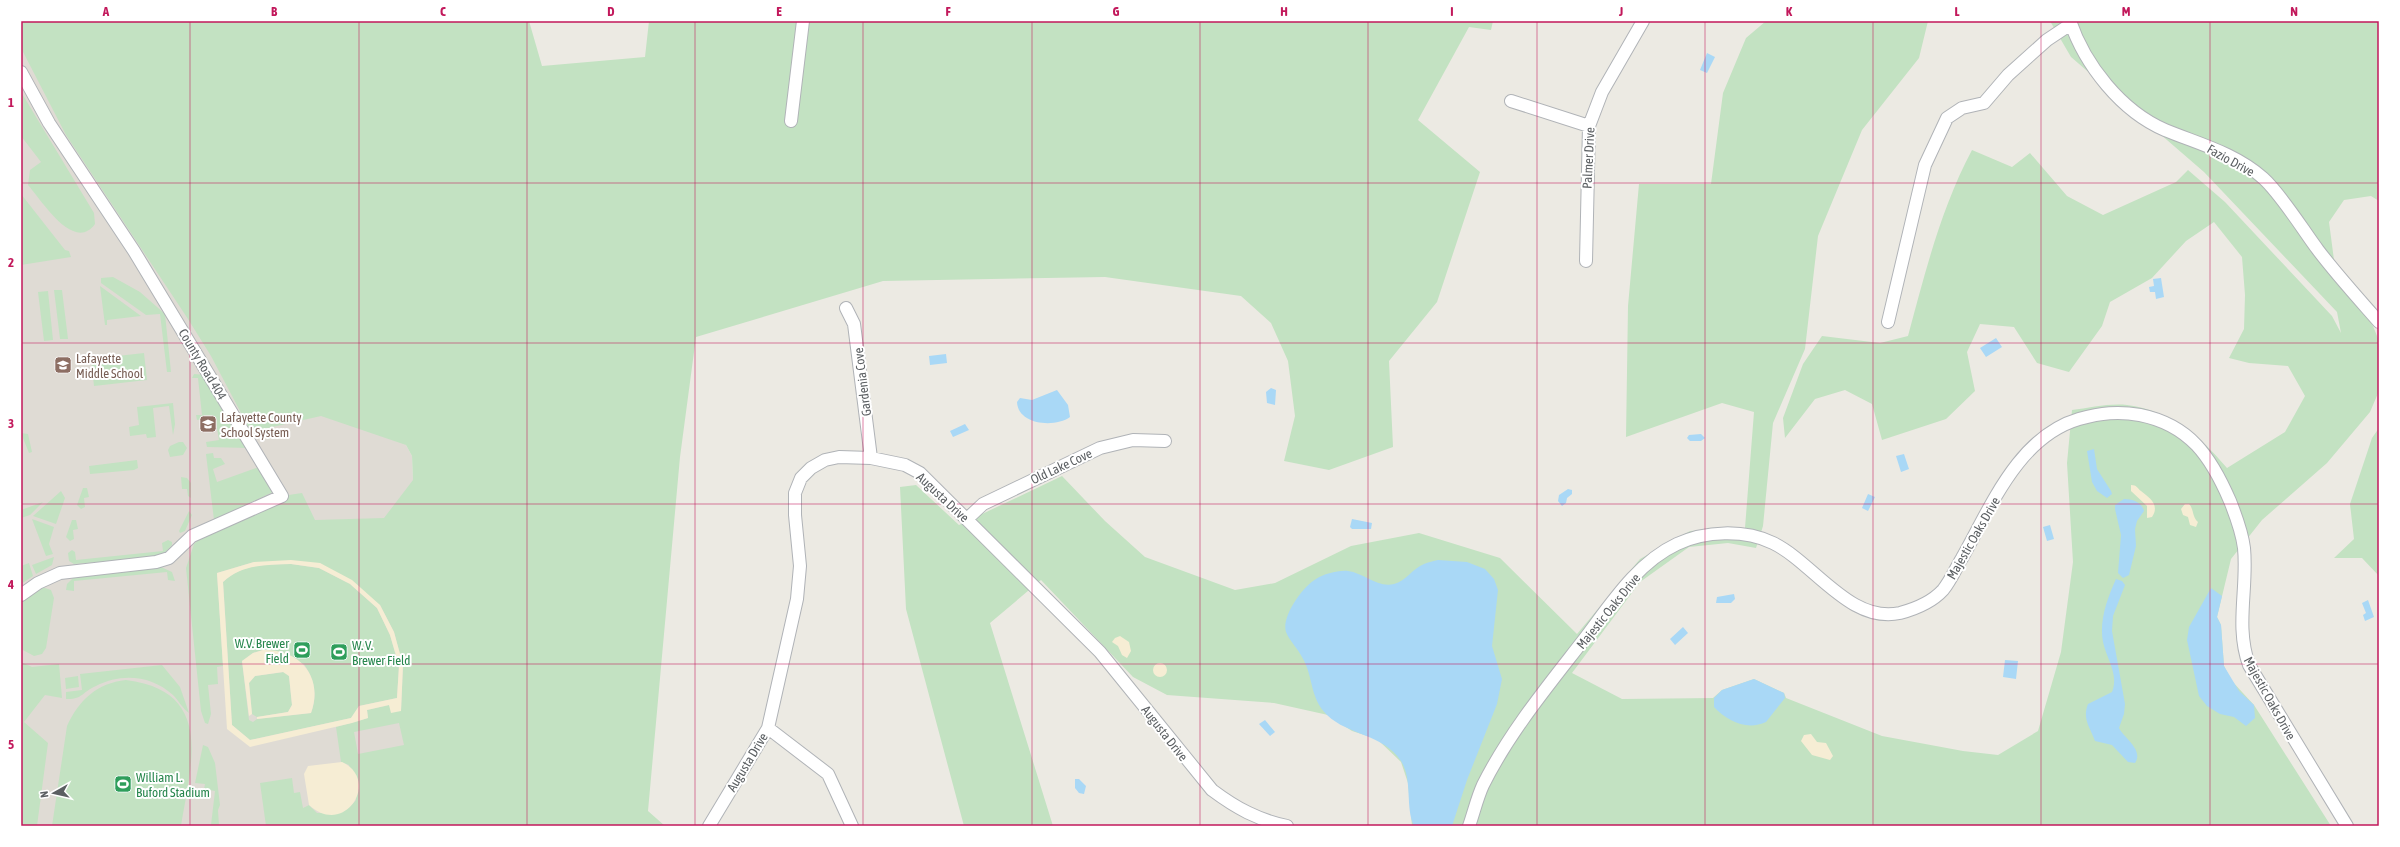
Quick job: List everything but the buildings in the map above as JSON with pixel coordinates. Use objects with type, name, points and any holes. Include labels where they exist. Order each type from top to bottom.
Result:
[{"type":"street","points":[[792,121],[803,21]]},
{"type":"street","name":"Palmer Drive","points":[[1586,261],[1589,126],[1602,92],[1643,21]]},
{"type":"street","points":[[1888,322],[1925,165],[1947,118],[1962,108],[1984,103],[2008,75],[2070,22]]},
{"type":"street","name":"Fazio Drive","points":[[2070,22],[2078,43],[2097,74],[2143,117],[2164,129],[2234,158],[2264,179],[2335,273],[2379,322]]},
{"type":"street","name":"County Road 404","points":[[21,72],[49,123],[138,258],[282,496],[192,536],[169,558],[156,562],[60,573],[38,583],[21,595]]},
{"type":"street","points":[[1511,102],[1589,126]]},
{"type":"street","name":"Gardenia Cove","points":[[846,308],[854,324],[871,458]]},
{"type":"street","name":"Majestic Oaks Drive","points":[[1469,826],[1482,788],[1506,743],[1623,589],[1659,554],[1675,545],[1695,537],[1730,534],[1751,536],[1773,543],[1800,561],[1861,609],[1879,615],[1896,614],[1913,610],[1942,591],[2009,476],[2028,450],[2046,434],[2072,421],[2113,411],[2156,419],[2178,429],[2196,444],[2214,466],[2242,532],[2244,551],[2241,632],[2247,660],[2261,687],[2347,826]]},
{"type":"street","name":"Old Lake Cove","points":[[966,519],[983,504],[1100,448],[1133,440],[1165,441]]},
{"type":"street","name":"Augusta Drive","points":[[709,826],[768,728],[797,599],[800,566],[794,513],[795,494],[801,478],[825,460],[839,457],[871,458],[905,465],[920,473],[1100,652],[1212,790],[1233,806],[1253,817],[1287,826]]},
{"type":"street","points":[[768,728],[828,774],[852,826]]},
{"type":"shaded area","name":"Lafayette County School System","points":[[24,21],[45,21],[383,403],[412,456],[423,717],[457,826],[21,826],[21,23]]},
{"type":"green space","points":[[24,21],[529,21],[542,66],[645,57],[649,21],[1493,21],[1491,30],[1469,27],[1418,120],[1480,172],[1437,302],[1389,361],[1393,447],[1329,470],[1284,461],[1295,416],[1288,361],[1271,323],[1241,296],[1105,277],[883,281],[696,337],[680,457],[648,811],[665,826],[266,826],[260,783],[292,778],[294,793],[300,792],[303,808],[309,805],[317,813],[335,813],[343,811],[356,800],[349,765],[341,762],[336,727],[368,718],[367,710],[389,705],[401,711],[403,665],[394,632],[380,605],[320,563],[254,562],[217,573],[223,666],[217,667],[218,684],[208,685],[211,714],[208,724],[205,723],[201,711],[186,568],[194,544],[211,527],[282,496],[302,493],[315,520],[384,518],[413,480],[412,456],[406,445],[321,416],[251,432],[211,356],[188,319],[66,135],[21,48],[21,23]],"holes":[[[399,723],[404,745],[358,754],[354,732]]]},
{"type":"green space","points":[[1766,21],[1928,21],[1919,58],[1862,130],[1818,236],[1805,349],[1773,423],[1763,526],[1756,548],[1728,543],[1689,547],[1640,582],[1572,673],[1622,699],[1713,698],[1722,690],[1754,679],[1784,693],[1786,698],[1882,736],[1963,751],[1998,755],[2038,731],[2061,652],[2073,562],[2067,463],[2072,410],[2107,405],[2127,405],[2143,408],[2157,413],[2171,419],[2195,435],[2227,468],[2285,432],[2305,396],[2288,366],[2249,363],[2229,358],[2244,329],[2245,295],[2242,257],[2214,222],[2186,241],[2152,278],[2110,302],[2102,326],[2069,372],[2037,363],[2014,327],[1980,324],[1967,352],[1975,391],[1946,419],[1882,440],[1872,404],[1845,390],[1815,399],[1785,438],[1783,418],[1803,364],[1822,336],[1880,343],[1908,336],[1935,241],[1951,195],[1972,150],[2012,167],[2030,153],[2067,196],[2103,215],[2176,182],[2188,170],[2225,202],[2332,316],[2341,333],[2337,312],[2204,172],[2071,57],[2050,21],[2379,21],[2379,201],[2371,196],[2344,200],[2329,222],[2334,260],[2373,326],[2379,341],[2379,391],[2370,412],[2327,463],[2262,520],[2231,559],[2217,617],[2221,625],[2224,666],[2231,680],[2254,705],[2331,826],[1412,826],[1408,783],[1401,762],[1377,739],[1352,731],[1328,715],[1274,703],[1167,695],[1133,677],[1041,580],[990,623],[1053,826],[964,826],[906,609],[900,487],[916,485],[959,525],[1062,476],[1105,521],[1145,557],[1235,590],[1275,583],[1351,546],[1419,533],[1500,558],[1577,634],[1640,559],[1690,531],[1745,528],[1754,412],[1722,403],[1626,437],[1628,306],[1639,184],[1711,184],[1723,93],[1746,38]]},
{"type":"green space","points":[[21,92],[94,213],[95,224],[87,231],[78,232],[68,229],[50,212],[28,185],[30,170],[41,162],[21,136]]},
{"type":"green space","points":[[21,194],[65,250],[69,251],[71,257],[21,265]]},
{"type":"green space","points":[[113,277],[140,292],[165,314],[171,372],[167,372],[160,314],[146,315],[101,283],[101,278]]},
{"type":"green space","points":[[100,286],[141,316],[107,320],[107,325],[105,325]]},
{"type":"green space","points":[[54,290],[62,290],[68,339],[60,339]]},
{"type":"green space","points":[[48,291],[53,340],[44,341],[38,292]]},
{"type":"green space","points":[[144,353],[147,380],[94,386],[91,359]]},
{"type":"green space","points":[[194,374],[206,375],[249,448],[207,447],[206,442],[219,440],[215,417],[197,420],[196,415],[202,415],[198,378],[192,378]]},
{"type":"green space","points":[[173,403],[175,424],[173,435],[169,406],[153,408],[156,437],[147,438],[146,434],[130,436],[129,427],[139,425],[137,407]]},
{"type":"green space","points":[[2379,428],[2379,576],[2362,558],[2334,558],[2354,539],[2350,504],[2372,438]]},
{"type":"green space","points":[[21,433],[28,434],[32,452],[29,453]]},
{"type":"green space","points":[[183,442],[187,448],[183,455],[170,457],[168,450],[170,446]]},
{"type":"green space","points":[[213,453],[214,458],[221,458],[225,464],[213,469],[217,482],[259,467],[273,492],[214,520],[206,454]]},
{"type":"green space","points":[[137,460],[138,468],[134,470],[90,474],[89,466]]},
{"type":"green space","points":[[181,477],[187,478],[191,483],[191,498],[188,496],[187,489],[182,489]]},
{"type":"green space","points":[[83,488],[87,488],[89,497],[84,498],[85,507],[81,509],[77,505]]},
{"type":"green space","points":[[61,491],[65,498],[56,524],[33,516]]},
{"type":"green space","points":[[43,502],[30,515],[21,518],[21,510]]},
{"type":"green space","points":[[189,511],[192,515],[185,531],[180,533],[179,531]]},
{"type":"green space","points":[[32,519],[54,527],[49,544],[53,554],[46,556]]},
{"type":"green space","points":[[72,520],[76,520],[78,529],[73,530],[74,539],[70,541],[66,537]]},
{"type":"green space","points":[[168,540],[172,542],[172,545],[161,557],[74,564],[69,561],[68,553],[72,550],[75,552],[76,560],[163,551],[162,543]]},
{"type":"green space","points":[[54,557],[52,565],[36,574],[32,565]]},
{"type":"green space","points":[[29,563],[33,576],[21,584],[21,566]]},
{"type":"green space","name":"W. V. Brewer Field","points":[[291,564],[319,568],[350,584],[377,608],[390,635],[399,666],[397,698],[359,706],[351,718],[250,740],[232,725],[223,582],[239,571],[247,568],[264,565]],"holes":[[[263,650],[304,664],[314,687],[314,700],[311,713],[257,719],[253,722],[249,720],[242,661],[253,653]]]},
{"type":"green space","points":[[161,567],[172,572],[175,581],[168,580],[167,572],[74,581],[74,591],[66,590],[67,584],[75,576]]},
{"type":"green space","points":[[42,587],[51,590],[54,598],[46,648],[42,654],[34,656],[21,649],[21,601]]},
{"type":"green space","points":[[21,662],[32,667],[59,664],[62,698],[45,695],[24,722],[48,743],[37,826],[21,826]]},
{"type":"green space","points":[[162,665],[180,687],[189,713],[173,695],[164,688],[155,683],[136,678],[115,679],[91,688],[79,697],[66,699],[66,692],[82,690],[80,674]]},
{"type":"green space","points":[[284,672],[289,676],[292,705],[288,712],[257,717],[252,714],[249,683],[255,676]]},
{"type":"green space","points":[[78,676],[79,687],[66,689],[65,678]]},
{"type":"green space","points":[[126,680],[154,687],[174,699],[185,715],[191,734],[191,755],[189,779],[181,826],[52,826],[67,726],[77,708],[90,694],[106,685]]},
{"type":"green space","points":[[203,745],[208,747],[215,763],[220,805],[218,810],[219,826],[211,825],[215,791],[204,789],[205,784],[195,783]]},
{"type":"sand","points":[[2131,485],[2137,487],[2153,502],[2155,509],[2152,517],[2147,518],[2147,506],[2131,491]]},
{"type":"sand","points":[[2185,504],[2189,504],[2192,508],[2198,522],[2196,527],[2190,525],[2188,517],[2183,515],[2181,509]]},
{"type":"sand","points":[[291,560],[320,563],[352,580],[380,605],[394,632],[403,665],[401,711],[391,713],[389,705],[367,710],[368,718],[250,747],[227,729],[217,573],[254,562]],"holes":[[[291,564],[319,568],[350,584],[377,608],[390,635],[399,666],[397,698],[359,706],[351,718],[250,740],[232,725],[223,582],[238,572],[255,567]]]},
{"type":"sand","points":[[1120,636],[1129,642],[1131,651],[1127,658],[1122,655],[1118,646],[1112,642],[1115,638]]},
{"type":"sand","points":[[263,650],[288,654],[298,660],[306,668],[311,677],[314,688],[314,700],[311,713],[257,719],[257,717],[288,712],[292,705],[289,676],[283,672],[255,676],[249,683],[252,714],[249,716],[242,661],[253,653]]},
{"type":"sand","points":[[1160,663],[1165,665],[1167,670],[1165,675],[1160,677],[1155,675],[1153,670],[1155,665]]},
{"type":"sand","points":[[1811,734],[1817,742],[1826,743],[1833,756],[1830,760],[1812,755],[1801,741],[1804,735]]},
{"type":"sand","points":[[342,762],[353,770],[358,781],[358,792],[354,803],[346,811],[335,815],[322,813],[309,805],[304,774],[308,766]]},
{"type":"water","points":[[1707,53],[1715,57],[1707,73],[1700,70]]},
{"type":"water","points":[[2161,278],[2164,297],[2156,299],[2155,292],[2150,292],[2149,287],[2154,286],[2153,279]]},
{"type":"water","points":[[1996,338],[2002,347],[1986,357],[1980,348]]},
{"type":"water","points":[[946,354],[947,363],[930,365],[929,356]]},
{"type":"water","points":[[1271,388],[1276,390],[1275,405],[1267,403],[1266,392]]},
{"type":"water","points":[[1057,390],[1068,405],[1070,417],[1056,423],[1038,422],[1030,420],[1019,410],[1017,402],[1020,398],[1032,400]]},
{"type":"water","points":[[965,424],[969,430],[953,437],[950,431]]},
{"type":"water","points":[[1701,434],[1705,438],[1701,441],[1690,441],[1687,438],[1689,435]]},
{"type":"water","points":[[2094,449],[2097,469],[2112,494],[2107,498],[2097,491],[2092,482],[2087,451]]},
{"type":"water","points":[[1904,454],[1909,469],[1901,472],[1896,456]]},
{"type":"water","points":[[1568,489],[1572,490],[1572,494],[1567,498],[1566,503],[1562,506],[1558,501],[1559,495]]},
{"type":"water","points":[[1868,494],[1875,497],[1868,511],[1862,508]]},
{"type":"water","points":[[2124,499],[2139,503],[2144,511],[2137,521],[2135,529],[2136,546],[2129,575],[2123,578],[2118,573],[2121,535],[2115,505]]},
{"type":"water","points":[[1352,519],[1372,523],[1371,529],[1352,529],[1350,527]]},
{"type":"water","points":[[2050,525],[2054,539],[2047,541],[2043,527]]},
{"type":"water","points":[[1438,560],[1467,562],[1485,569],[1494,579],[1498,590],[1492,646],[1502,679],[1497,704],[1467,780],[1452,826],[1414,826],[1411,819],[1407,776],[1401,761],[1385,745],[1345,727],[1327,715],[1317,701],[1306,664],[1287,635],[1285,626],[1294,602],[1305,588],[1316,579],[1336,572],[1348,571],[1388,585],[1402,580],[1420,566]]},
{"type":"water","points":[[2116,579],[2122,581],[2125,585],[2113,616],[2112,631],[2125,704],[2124,714],[2119,728],[2132,744],[2137,753],[2135,763],[2128,762],[2112,745],[2095,741],[2086,719],[2086,709],[2088,704],[2112,692],[2114,685],[2112,667],[2103,642],[2102,626],[2107,602]]},
{"type":"water","points":[[2211,588],[2222,596],[2217,617],[2221,625],[2224,666],[2239,691],[2254,705],[2255,718],[2246,726],[2234,717],[2220,714],[2207,706],[2199,696],[2187,640],[2189,627]]},
{"type":"water","points":[[1734,594],[1735,599],[1731,603],[1716,603],[1717,597]]},
{"type":"water","points":[[2368,600],[2374,617],[2365,621],[2363,615],[2366,613],[2362,603]]},
{"type":"water","points":[[1683,627],[1688,633],[1675,645],[1670,639]]},
{"type":"water","points":[[2005,660],[2018,661],[2016,679],[2003,677]]},
{"type":"water","points":[[1754,679],[1784,693],[1785,698],[1766,722],[1759,725],[1745,725],[1738,723],[1725,717],[1714,707],[1714,698],[1722,690]]},
{"type":"water","points":[[1265,720],[1275,732],[1270,736],[1259,724]]},
{"type":"water","points":[[1075,779],[1079,779],[1086,786],[1084,794],[1079,793],[1075,788]]},
{"type":"place","name":"Lafayette Middle School","points":[[63,365]]},
{"type":"place","name":"Lafayette County School System","points":[[208,424]]},
{"type":"place","name":"W.V. Brewer Field","points":[[302,650]]},
{"type":"place","name":"W. V. Brewer Field","points":[[339,652]]},
{"type":"place","name":"William L. Buford Stadium","points":[[123,784]]}]
